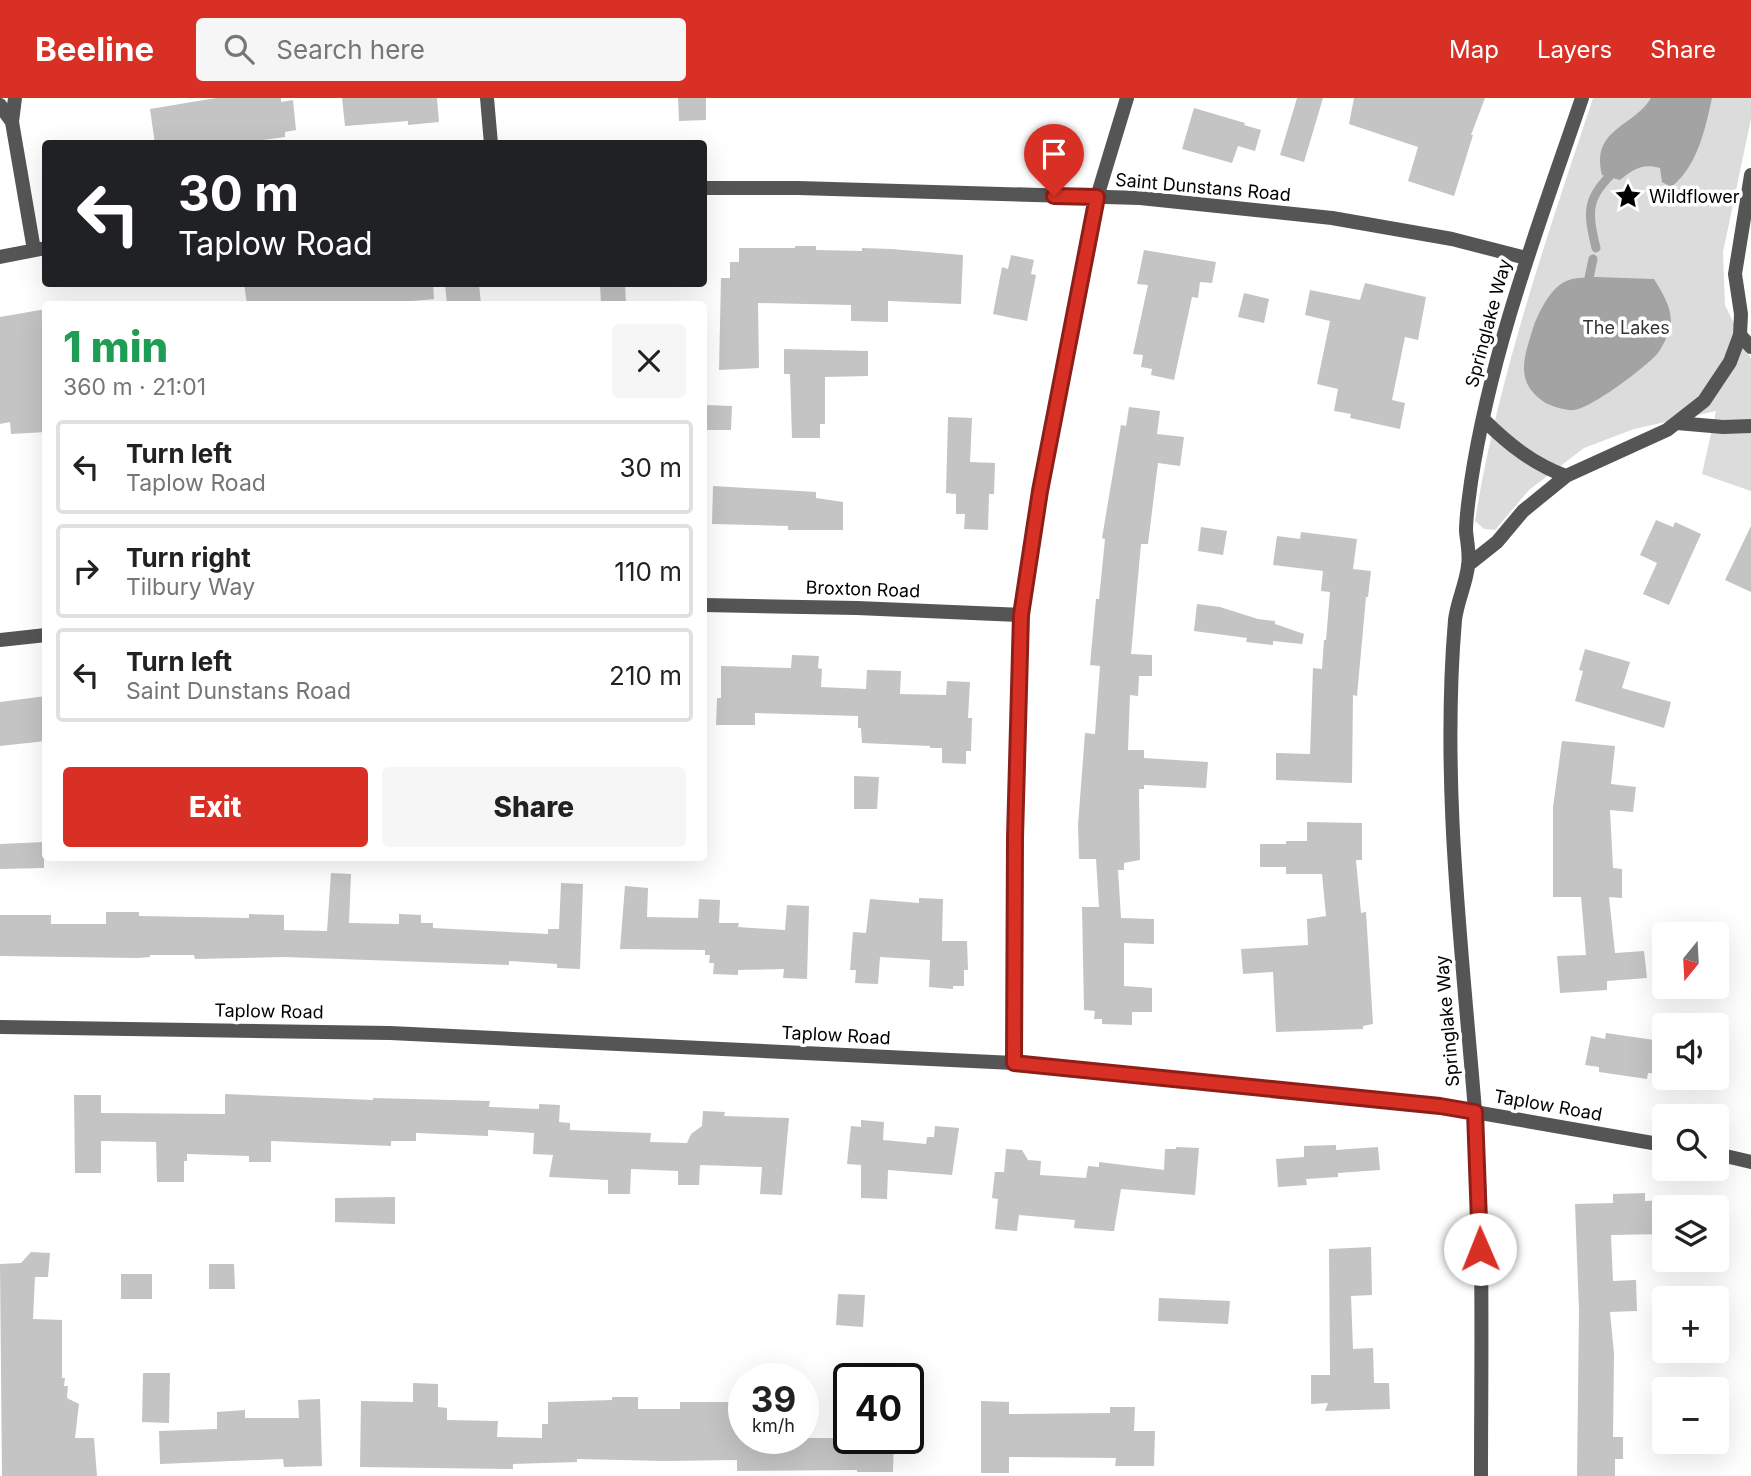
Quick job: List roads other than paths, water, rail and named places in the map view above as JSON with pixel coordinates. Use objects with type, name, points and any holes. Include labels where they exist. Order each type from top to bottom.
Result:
[{"type":"street","points":[[0,257],[40,249],[12,122],[15,98]]},
{"type":"street","points":[[487,98],[491,140]]},
{"type":"street","points":[[1014,1063],[1015,838],[1021,615],[1040,491],[1097,197],[1127,98]]},
{"type":"street","name":"Springlake Way","points":[[1481,1476],[1479,1196],[1475,1112],[1456,907],[1452,805],[1455,617],[1468,565],[1466,526],[1483,419],[1526,258],[1582,98]]},
{"type":"street","points":[[0,105],[12,122]]},
{"type":"street","points":[[1468,565],[1497,542],[1523,511],[1566,476],[1667,430],[1704,401],[1730,362],[1740,335],[1741,314],[1735,274],[1751,175]]},
{"type":"street","name":"Saint Dunstans Road","points":[[707,188],[1140,198],[1332,218],[1452,239],[1526,258]]},
{"type":"street","points":[[1740,335],[1751,346]]},
{"type":"street","points":[[1483,419],[1520,453],[1544,468],[1566,476]]},
{"type":"street","points":[[1677,423],[1723,427],[1751,426]]},
{"type":"street","name":"Broxton Road","points":[[707,605],[1021,615]]},
{"type":"street","points":[[0,640],[42,635]]},
{"type":"street","name":"Taplow Road","points":[[0,1027],[390,1033],[1014,1063],[1440,1106],[1652,1143]]},
{"type":"street","points":[[1729,1157],[1751,1163]]},
{"type":"waterway","points":[[1596,248],[1591,224],[1591,205],[1599,188],[1616,170]]},
{"type":"waterway","points":[[1589,278],[1593,259]]},
{"type":"place","name":"Wildflower","points":[[1628,196]]},
{"type":"park label","name":"The Lakes","points":[[1626,327]]}]
